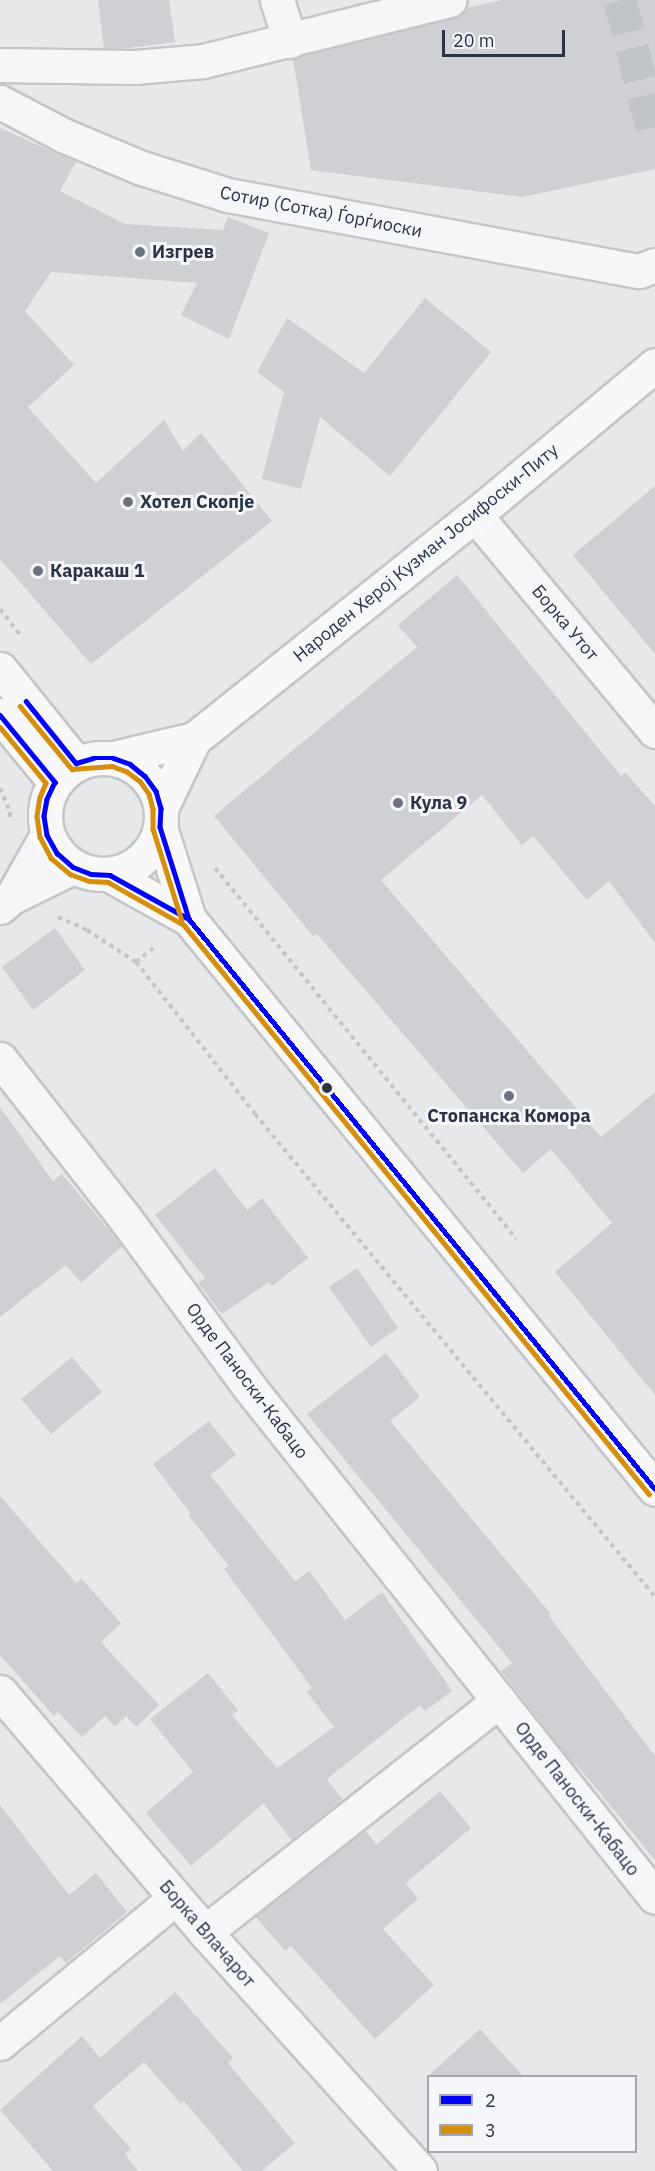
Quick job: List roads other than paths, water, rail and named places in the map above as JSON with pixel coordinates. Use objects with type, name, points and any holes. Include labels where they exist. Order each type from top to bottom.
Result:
[{"type":"main road","name":"Народен Херој Кузман Јосифоски-Питу","points":[[113,758],[194,739],[475,515],[655,365]]},
{"type":"main road","points":[[0,669],[65,772]]},
{"type":"main road","points":[[0,715],[65,772]]},
{"type":"main road","name":"Народен Херој Кузман Јосифоски-Питу","points":[[161,818],[194,739]]},
{"type":"main road","points":[[161,818],[154,844],[143,859],[127,870],[110,875],[91,874],[72,867],[57,853],[47,836],[44,816],[47,799],[65,772],[93,758],[113,758],[130,764],[145,776],[156,791],[161,818],[189,919]]},
{"type":"main road","points":[[110,875],[189,919],[655,1489]]},
{"type":"street","points":[[277,0],[290,41]]},
{"type":"street","points":[[0,65],[135,67],[203,61],[450,0]]},
{"type":"street","name":"Сотир (Сотка) Ѓорѓиоски","points":[[0,102],[65,136],[142,168],[228,195],[639,271],[655,265]]},
{"type":"street","name":"Борка Утот","points":[[475,515],[655,732]]},
{"type":"street","points":[[6,902],[47,836]]},
{"type":"street","points":[[6,902],[72,867]]},
{"type":"street","name":"Орде Паноски-Кабацо","points":[[0,1059],[130,1226],[250,1388],[655,1897]]},
{"type":"street","name":"Борка Влачарот","points":[[0,1692],[204,1932],[420,2171]]},
{"type":"street","points":[[204,1932],[499,1701]]},
{"type":"street","points":[[0,2043],[175,1898]]},
{"type":"tunnel","points":[[620,0],[655,138]]},
{"type":"place","name":"Изгрев","points":[[140,252]]},
{"type":"place","name":"Хотел Скопје","points":[[128,502]]},
{"type":"place","name":"Каракаш 1","points":[[38,571]]},
{"type":"place","name":"Кула 9","points":[[398,803]]},
{"type":"place","name":"Стопанска Комора","points":[[509,1096]]}]
